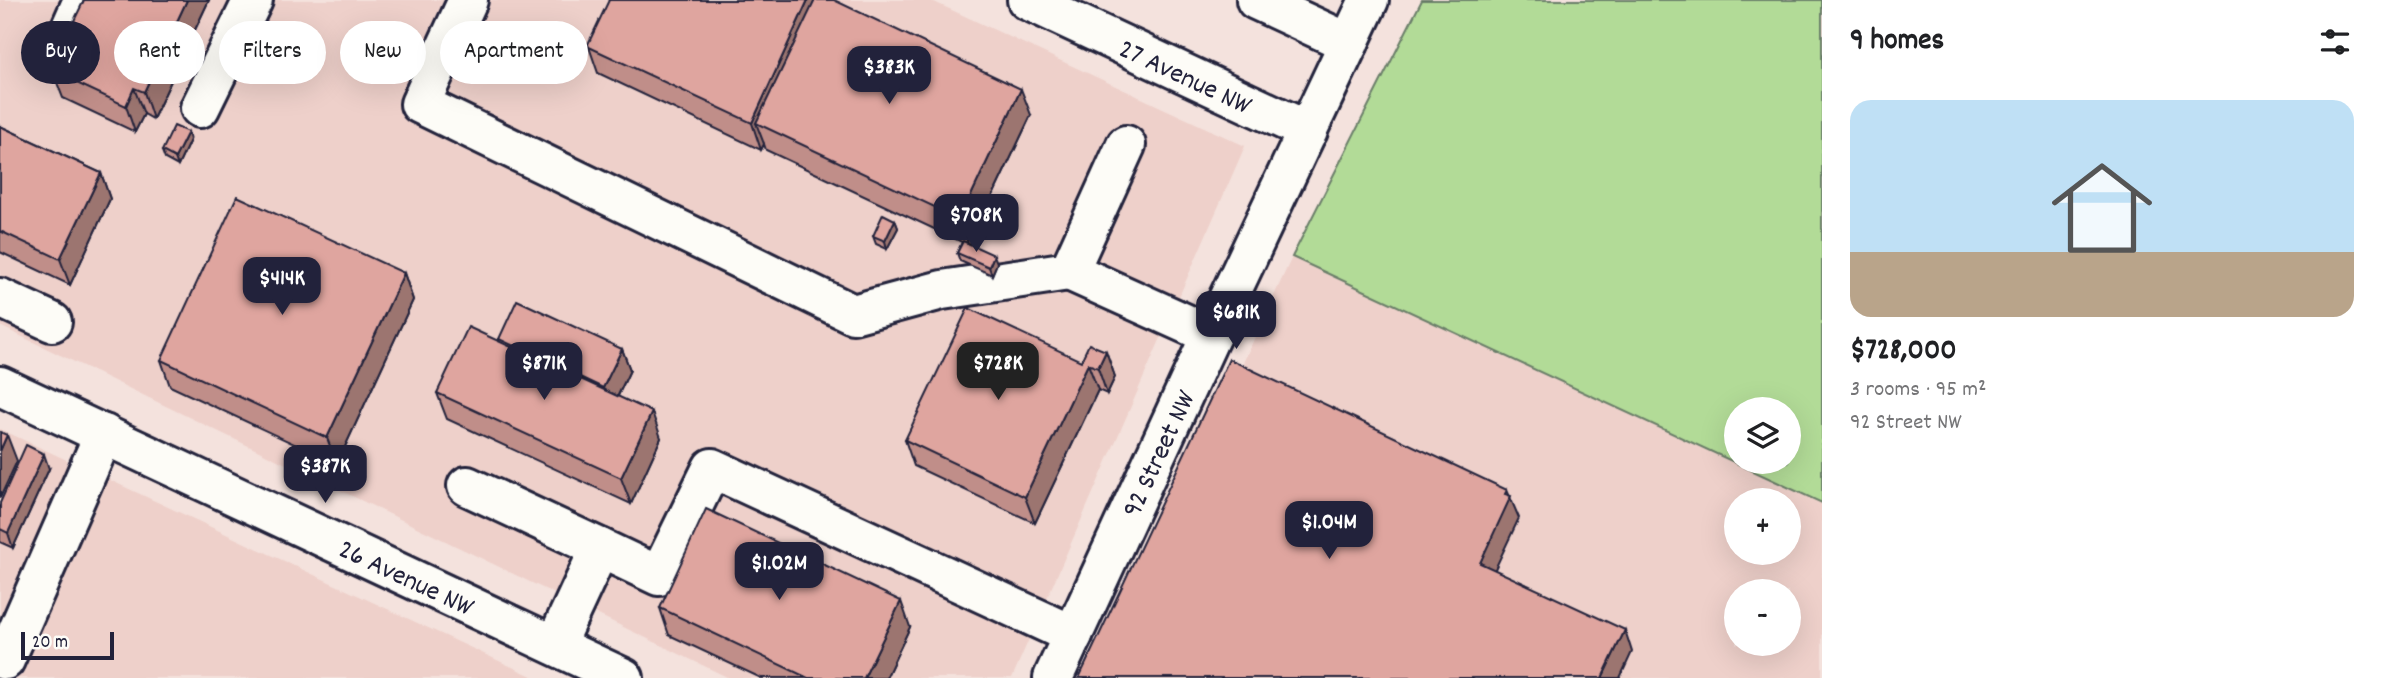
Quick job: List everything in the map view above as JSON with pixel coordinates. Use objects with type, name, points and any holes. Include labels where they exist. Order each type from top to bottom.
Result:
[{"type":"street","points":[[74,21],[83,0]]},
{"type":"street","points":[[200,108],[253,0]]},
{"type":"street","points":[[468,0],[420,104],[853,314],[942,290],[1069,271],[1211,335]]},
{"type":"street","name":"27 Avenue NW","points":[[1027,0],[1308,131]]},
{"type":"street","points":[[1256,0],[1349,43]]},
{"type":"street","name":"92 Street NW","points":[[1053,678],[1369,0]]},
{"type":"street","points":[[1069,271],[1126,145]]},
{"type":"street","points":[[0,299],[51,322]]},
{"type":"street","name":"26 Avenue NW","points":[[0,386],[624,678]]},
{"type":"street","points":[[5,660],[104,434]]},
{"type":"street","points":[[467,486],[659,576],[712,468],[1073,635]]},
{"type":"street","points":[[555,645],[600,548]]},
{"type":"shaded area","points":[[0,0],[930,0],[1245,146],[1012,678],[729,678],[0,326]]},
{"type":"shaded area","points":[[1292,257],[1724,458],[1724,474],[1760,474],[1790,488],[1724,488],[1724,565],[1801,565],[1801,493],[1822,503],[1822,678],[1097,678]]},
{"type":"shaded area","points":[[0,429],[536,678],[0,678]]},
{"type":"green space","points":[[1422,0],[1822,0],[1822,503],[1801,493],[1801,488],[1790,488],[1760,474],[1801,474],[1801,397],[1724,397],[1724,458],[1292,257]]},
{"type":"building","points":[[84,0],[187,0],[177,21],[114,21],[114,84],[148,84],[144,92],[134,88],[126,106],[79,84],[100,84],[100,21],[74,21]]},
{"type":"building","points":[[609,0],[808,0],[752,123],[589,47]]},
{"type":"building","points":[[815,0],[834,0],[1021,89],[960,219],[756,123]]},
{"type":"building","points":[[0,126],[101,173],[60,259],[0,231]]},
{"type":"building","points":[[174,126],[188,132],[175,158],[162,151]]},
{"type":"building","points":[[237,196],[404,273],[327,438],[161,360]]},
{"type":"building","points":[[883,214],[895,220],[885,241],[873,236]]},
{"type":"building","points":[[963,241],[994,255],[989,267],[957,253]]},
{"type":"building","points":[[517,300],[622,349],[603,388],[499,339]]},
{"type":"building","points":[[968,308],[1081,361],[1089,344],[1106,351],[1098,368],[1088,364],[1025,497],[905,440]]},
{"type":"building","points":[[468,327],[652,412],[621,478],[437,393]]},
{"type":"building","points":[[1229,359],[1507,490],[1505,494],[1511,496],[1480,563],[1625,630],[1602,678],[1079,678]]},
{"type":"building","points":[[0,432],[7,435],[0,451]]},
{"type":"building","points":[[26,445],[44,454],[8,533],[0,529],[0,503]]},
{"type":"building","points":[[706,509],[901,601],[864,678],[808,678],[660,608]]}]
